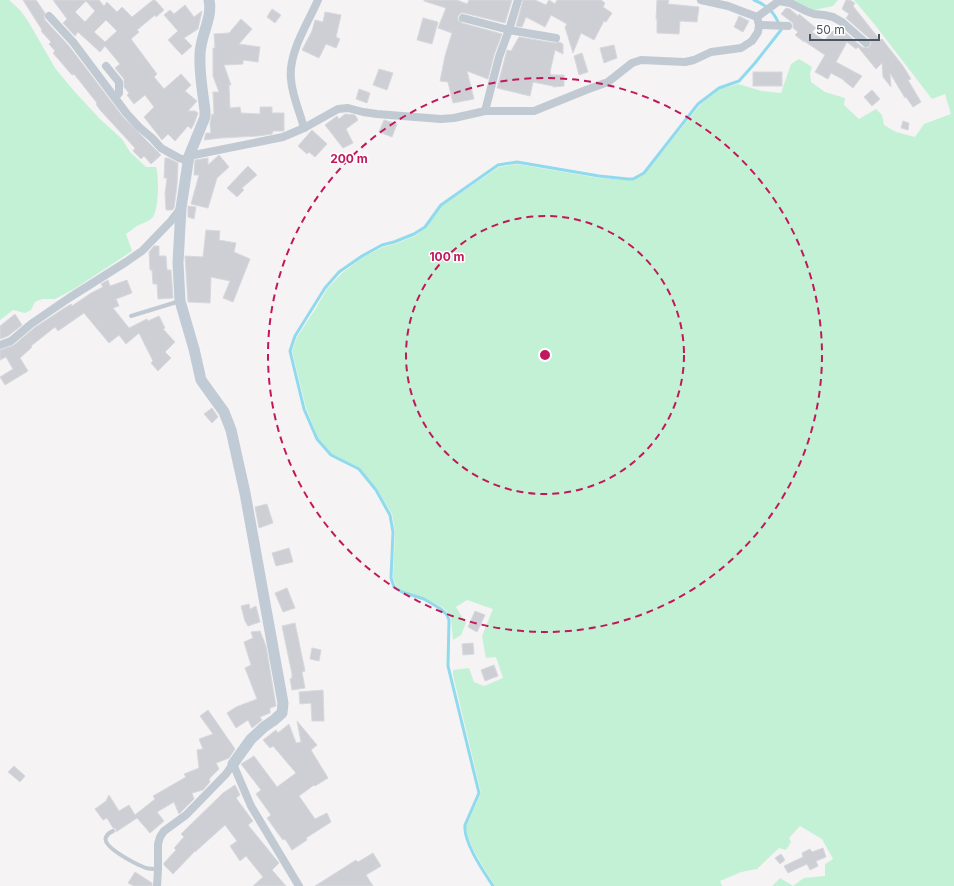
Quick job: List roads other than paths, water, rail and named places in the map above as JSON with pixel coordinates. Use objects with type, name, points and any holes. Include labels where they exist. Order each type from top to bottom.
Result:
[{"type":"street","points":[[157,886],[158,844],[164,831],[186,815],[226,774],[251,739],[264,726],[274,720],[282,712],[283,703],[245,493],[232,430],[224,412],[201,380],[180,301],[178,263],[181,208],[189,158],[206,111],[200,55],[202,38],[209,14],[209,0]]},
{"type":"street","points":[[304,128],[291,80],[290,69],[302,34],[318,0]]},
{"type":"street","points":[[484,111],[499,57],[518,0]]},
{"type":"street","points":[[700,0],[728,6],[758,21],[773,26],[785,26]]},
{"type":"street","points":[[49,16],[73,42],[131,118],[161,148],[179,158],[189,158],[283,137],[304,128],[338,109],[348,108],[377,114],[441,119],[454,118],[484,111],[534,111],[608,82],[632,64],[641,60],[684,62],[694,60],[711,52],[741,48],[752,41],[758,32],[758,21],[764,12],[779,1],[790,3],[810,13],[824,15],[838,20],[866,43]]},
{"type":"street","points":[[463,18],[509,30],[556,38]]},
{"type":"street","points":[[106,66],[119,82],[119,93],[115,98]]},
{"type":"street","points":[[0,345],[11,341],[69,298],[142,251],[171,221],[181,208]]},
{"type":"street","points":[[233,764],[251,806],[299,886]]},
{"type":"lane","points":[[131,316],[180,301]]},
{"type":"lane","points":[[112,831],[105,839],[107,844],[113,850],[145,868],[158,870]]},
{"type":"waterway","points":[[493,886],[475,857],[465,832],[465,825],[479,793],[448,666],[449,620],[447,615],[441,609],[424,599],[402,592],[394,587],[391,578],[393,532],[390,515],[376,490],[359,469],[331,455],[317,439],[304,409],[290,351],[295,336],[325,288],[339,272],[362,256],[382,245],[414,234],[425,227],[441,205],[498,165],[517,162],[599,176],[628,179],[633,179],[644,173],[698,104],[719,88],[739,81],[781,30],[777,19],[771,11],[764,5],[754,0]]}]
